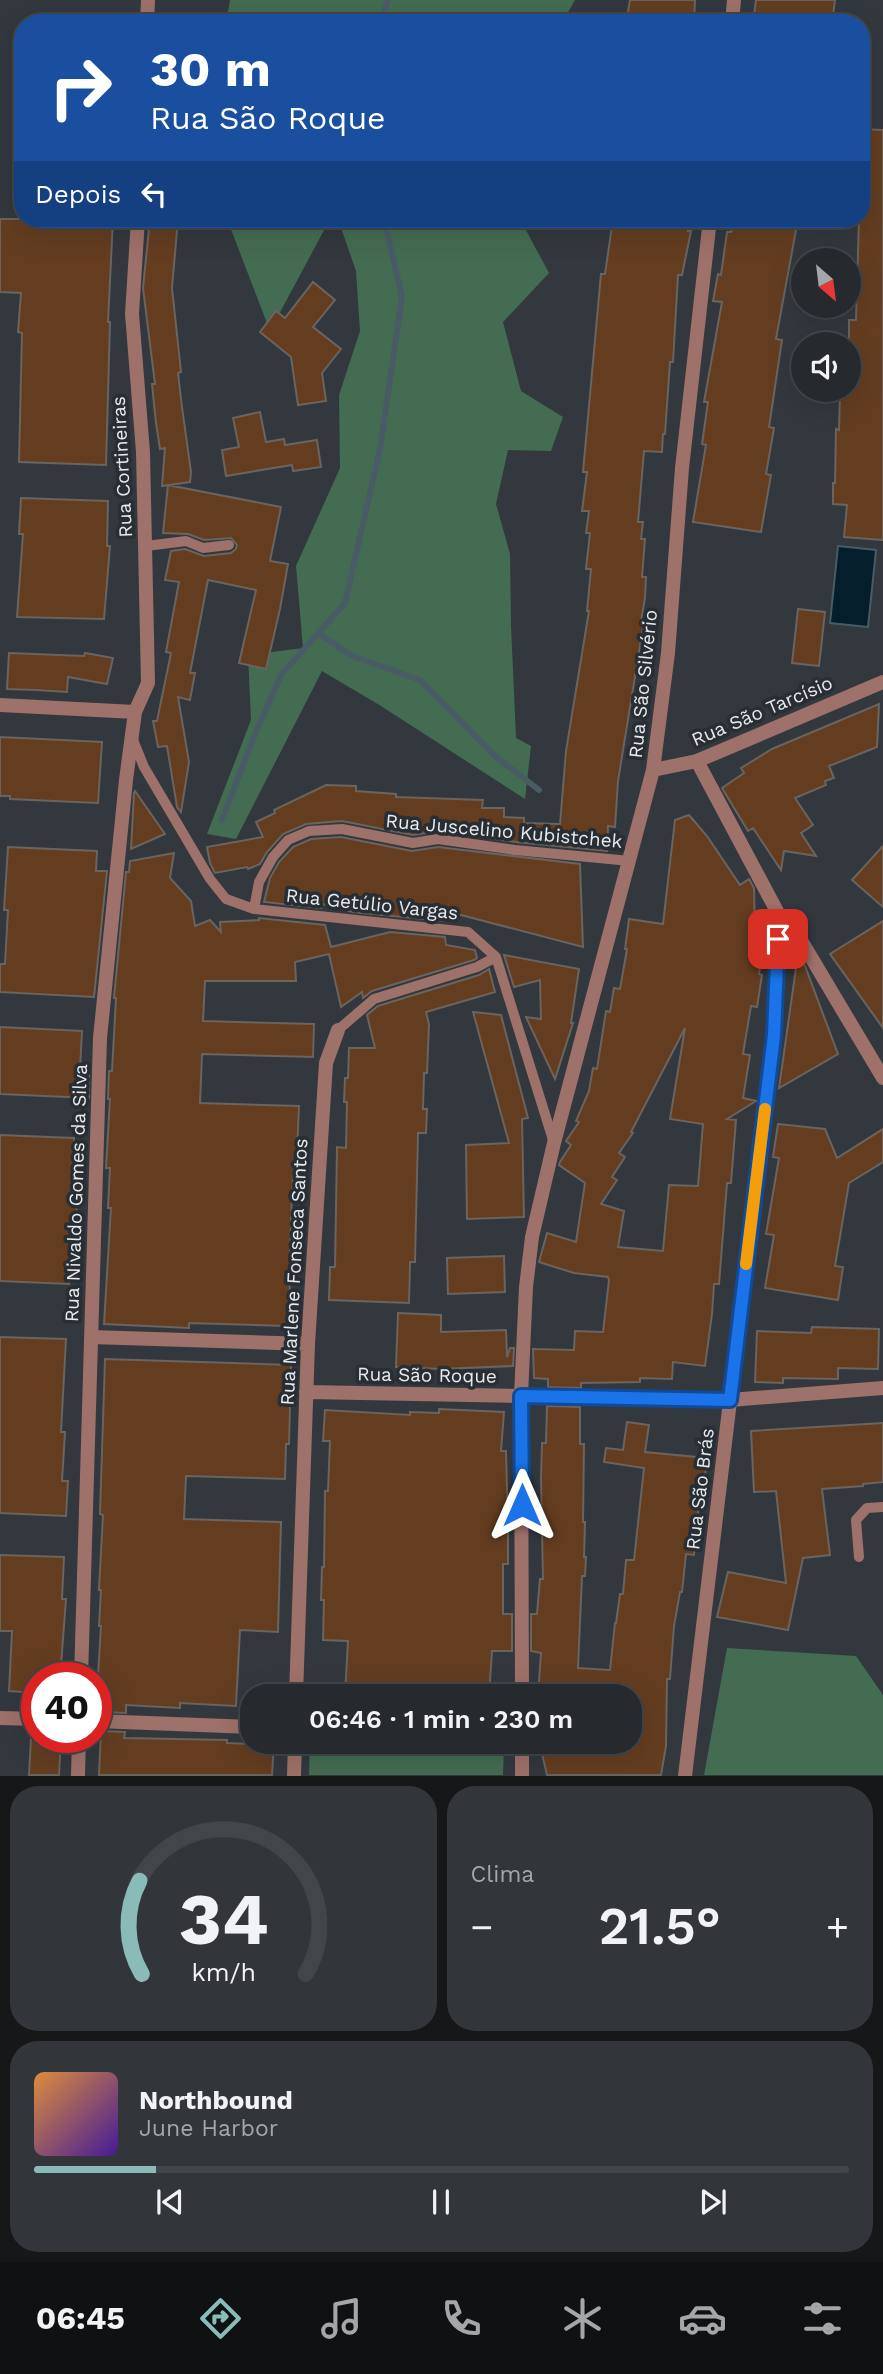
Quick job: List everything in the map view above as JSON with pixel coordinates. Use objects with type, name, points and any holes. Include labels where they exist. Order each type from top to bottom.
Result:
[{"type":"street","name":"Rua Cortineiras","points":[[135,712],[148,683],[143,452],[132,314],[137,228]]},
{"type":"street","name":"Rua São Silvério","points":[[522,1684],[521,1396],[526,1287],[532,1237],[554,1143],[653,770],[668,653],[682,468],[709,228]]},
{"type":"street","name":"Rua São Tarcísio","points":[[653,770],[697,761],[883,681]]},
{"type":"street","points":[[0,705],[135,712]]},
{"type":"street","name":"Rua Nivaldo Gomes da Silva","points":[[81,1662],[100,1038],[125,780],[135,712]]},
{"type":"street","points":[[697,761],[779,915],[802,942],[883,1078]]},
{"type":"street","name":"Rua São Brás","points":[[685,1776],[774,1035],[779,915]]},
{"type":"street","name":"Rua Marlene Fonseca Santos","points":[[296,1684],[308,1344],[326,1063],[338,1030]]},
{"type":"street","points":[[91,1337],[308,1344]]},
{"type":"street","name":"Rua São Roque","points":[[306,1392],[730,1400],[883,1388]]},
{"type":"street","points":[[0,1718],[21,1719]]},
{"type":"street","points":[[112,1722],[240,1727]]},
{"type":"street","points":[[78,1776],[79,1753]]},
{"type":"street","points":[[294,1776],[295,1754]]},
{"type":"lane","points":[[146,546],[186,541],[202,548],[229,545]]},
{"type":"lane","name":"Rua Getúlio Vargas","points":[[133,740],[144,767],[210,879],[226,899],[254,909],[468,932],[496,957]]},
{"type":"lane","name":"Rua Juscelino Kubistchek","points":[[254,909],[259,882],[273,856],[288,840],[309,831],[342,829],[413,843],[439,839],[515,850],[630,861]]},
{"type":"lane","points":[[496,957],[554,1143]]},
{"type":"lane","name":"Rua Marlene Fonseca Santos","points":[[338,1030],[374,999],[477,967],[496,957]]},
{"type":"lane","points":[[859,1557],[856,1520],[867,1508],[883,1507]]},
{"type":"green space","points":[[230,0],[575,0],[567,14],[228,14]]},
{"type":"green space","points":[[230,228],[325,228],[270,331]]},
{"type":"green space","points":[[341,228],[525,228],[549,273],[503,322],[521,391],[563,417],[551,451],[508,450],[496,504],[510,554],[516,738],[531,746],[525,799],[322,671],[236,839],[207,834],[251,720],[248,655],[303,648],[296,566],[340,468],[339,395],[360,331],[356,271]]},
{"type":"green space","points":[[727,1648],[856,1656],[883,1695],[883,1775],[704,1775]]},
{"type":"green space","points":[[310,1754],[504,1754],[503,1775],[309,1775]]},
{"type":"water","points":[[838,546],[876,550],[868,627],[830,623]]},
{"type":"building","points":[[630,0],[695,0],[694,14],[628,14]]},
{"type":"building","points":[[756,0],[835,0],[833,14],[754,14]]},
{"type":"building","points":[[870,129],[883,130],[883,540],[844,537],[847,505],[833,504],[840,402],[861,402],[861,332],[849,332],[849,320],[861,318],[859,228],[870,228]]},
{"type":"building","points":[[0,219],[14,219],[14,228],[113,228],[106,465],[19,462],[22,333],[18,332],[21,293],[0,292]]},
{"type":"building","points":[[149,228],[177,228],[172,288],[190,482],[162,486],[165,448],[160,449],[156,423],[152,384],[155,384],[143,288]]},
{"type":"building","points":[[612,228],[688,228],[688,231],[691,231],[682,275],[678,275],[673,362],[670,362],[662,452],[644,451],[638,522],[643,522],[641,539],[645,539],[642,577],[646,577],[645,598],[641,621],[644,621],[618,781],[615,827],[608,826],[607,851],[439,831],[413,835],[342,821],[306,824],[283,834],[260,864],[248,869],[247,867],[215,873],[207,847],[263,837],[256,822],[275,813],[274,810],[326,785],[356,786],[356,791],[396,794],[396,797],[483,800],[482,808],[504,808],[504,817],[524,818],[524,823],[560,824],[566,751],[589,611],[591,569],[586,569],[590,533],[586,533],[589,511],[582,511],[587,472],[583,472],[601,274],[605,274]]},
{"type":"building","points":[[732,228],[796,228],[776,339],[782,340],[769,427],[774,428],[766,474],[771,475],[761,532],[693,522],[706,445],[702,444],[708,402],[704,402],[722,302],[713,301],[718,274],[721,275],[727,232],[731,232]]},
{"type":"building","points":[[313,282],[335,300],[313,327],[341,349],[322,373],[326,401],[298,405],[291,357],[260,332],[276,311],[285,318]]},
{"type":"building","points":[[260,412],[266,442],[284,439],[285,445],[317,440],[321,467],[293,471],[292,465],[226,476],[222,450],[239,447],[233,418]]},
{"type":"building","points":[[168,485],[281,507],[270,561],[288,564],[266,669],[239,663],[256,590],[208,580],[190,673],[195,673],[190,700],[178,697],[189,762],[181,812],[177,807],[167,746],[158,747],[153,721],[157,721],[171,653],[166,652],[179,582],[165,580],[171,551],[185,549],[204,556],[231,553],[237,545],[231,538],[204,540],[188,534],[163,533]]},
{"type":"building","points":[[21,498],[108,501],[107,546],[110,546],[104,619],[17,617],[23,534],[19,534]]},
{"type":"building","points":[[798,609],[825,612],[819,666],[792,663]]},
{"type":"building","points":[[9,653],[84,656],[85,653],[113,658],[107,684],[68,677],[67,692],[7,689]]},
{"type":"building","points":[[879,704],[877,747],[829,766],[834,778],[825,781],[826,785],[795,798],[813,825],[801,833],[816,856],[784,851],[781,870],[753,828],[748,831],[722,788],[744,773],[741,768],[772,749]]},
{"type":"building","points":[[0,737],[102,742],[98,803],[10,799],[10,796],[0,796]]},
{"type":"building","points":[[135,791],[165,834],[131,849],[134,793]]},
{"type":"building","points":[[689,815],[707,836],[740,885],[749,879],[754,888],[755,933],[765,935],[757,1007],[751,1006],[743,1054],[750,1055],[743,1098],[756,1101],[727,1119],[736,1120],[731,1183],[727,1183],[719,1284],[714,1284],[705,1366],[673,1362],[672,1379],[640,1378],[640,1382],[581,1383],[581,1388],[548,1387],[548,1379],[534,1378],[533,1349],[574,1350],[575,1331],[603,1332],[608,1277],[574,1273],[539,1262],[547,1233],[576,1242],[585,1183],[559,1165],[571,1145],[566,1141],[579,1122],[576,1121],[589,1091],[593,1068],[597,1069],[606,1011],[610,1012],[614,988],[620,989],[629,919],[663,924],[675,820]],"holes":[[[685,1028],[670,1119],[703,1124],[698,1186],[669,1185],[663,1251],[618,1247],[624,1211],[601,1204],[617,1180],[612,1177],[625,1157],[619,1153],[633,1133],[631,1132]]]},
{"type":"building","points":[[341,837],[412,851],[438,847],[580,864],[583,947],[442,910],[443,921],[353,912],[319,903],[321,908],[264,902],[270,878],[279,862],[293,847],[311,839]]},
{"type":"building","points":[[883,846],[883,907],[852,880]]},
{"type":"building","points":[[8,847],[97,851],[96,871],[107,871],[94,997],[0,992],[0,964],[5,964],[8,910],[4,910]]},
{"type":"building","points":[[174,853],[170,878],[191,901],[195,926],[210,920],[221,932],[220,922],[259,918],[325,925],[331,947],[390,932],[445,937],[446,945],[475,950],[477,958],[372,991],[363,998],[362,992],[341,1007],[329,954],[295,962],[296,981],[205,981],[203,1021],[314,1024],[313,1057],[202,1054],[200,1103],[299,1106],[296,1177],[293,1177],[291,1216],[289,1326],[189,1323],[189,1328],[104,1324],[111,1208],[108,1208],[110,1168],[106,1168],[109,1071],[112,1071],[114,998],[126,872],[129,872],[130,861]]},
{"type":"building","points":[[883,921],[883,1028],[830,954]]},
{"type":"building","points":[[798,954],[838,1054],[779,1088]]},
{"type":"building","points":[[504,955],[579,969],[573,1023],[555,1079],[526,1017],[541,1019],[540,980],[514,987]]},
{"type":"building","points":[[489,969],[495,992],[426,1012],[429,1024],[423,1109],[427,1109],[426,1133],[418,1133],[415,1262],[410,1262],[409,1303],[329,1300],[330,1267],[335,1267],[337,1147],[346,1148],[347,1102],[344,1102],[349,1048],[375,1048],[367,1015],[378,1006],[479,975]]},
{"type":"building","points":[[473,1012],[501,1015],[528,1118],[522,1119],[524,1217],[467,1219],[466,1145],[509,1143]]},
{"type":"building","points":[[0,1027],[82,1031],[80,1070],[89,1070],[89,1098],[0,1094]]},
{"type":"building","points":[[778,1124],[825,1129],[837,1158],[883,1129],[883,1162],[849,1183],[835,1266],[843,1267],[838,1300],[765,1288],[774,1235],[766,1234],[779,1158],[773,1157]]},
{"type":"building","points":[[0,1135],[74,1138],[71,1200],[77,1200],[76,1235],[71,1234],[69,1284],[0,1281]]},
{"type":"building","points":[[504,1256],[505,1292],[448,1294],[447,1258]]},
{"type":"building","points":[[398,1313],[441,1315],[441,1332],[506,1330],[507,1357],[510,1348],[514,1348],[513,1366],[441,1369],[396,1367]]},
{"type":"building","points":[[812,1327],[879,1329],[878,1369],[838,1368],[838,1379],[783,1378],[783,1383],[755,1382],[757,1331],[811,1333]]},
{"type":"building","points":[[0,1337],[66,1339],[61,1432],[65,1432],[62,1481],[68,1481],[66,1516],[0,1513]]},
{"type":"building","points":[[105,1359],[291,1365],[289,1444],[286,1444],[285,1479],[186,1476],[184,1519],[281,1522],[278,1632],[240,1630],[236,1706],[180,1703],[180,1708],[126,1705],[126,1713],[112,1712],[112,1662],[99,1662],[103,1515],[100,1514]]},
{"type":"building","points":[[547,1406],[580,1407],[580,1444],[584,1444],[583,1522],[586,1557],[585,1576],[582,1576],[578,1668],[610,1670],[626,1560],[634,1560],[644,1468],[604,1462],[606,1448],[623,1450],[627,1422],[649,1425],[645,1452],[707,1458],[704,1484],[701,1484],[694,1555],[686,1554],[682,1592],[674,1626],[670,1679],[667,1679],[666,1746],[661,1775],[547,1775],[542,1754],[642,1754],[642,1684],[539,1684],[541,1653],[531,1651],[531,1614],[537,1614],[540,1579],[543,1579],[541,1478],[542,1443],[546,1443]]},
{"type":"building","points":[[439,1409],[504,1412],[501,1451],[506,1451],[508,1564],[503,1564],[503,1614],[512,1614],[512,1651],[492,1651],[490,1684],[346,1684],[348,1641],[323,1640],[322,1567],[330,1441],[323,1441],[325,1410],[410,1415],[410,1412],[439,1413]]},
{"type":"building","points":[[883,1423],[883,1482],[822,1489],[830,1555],[803,1558],[788,1630],[717,1617],[728,1572],[786,1583],[776,1491],[754,1492],[751,1431]]},
{"type":"building","points":[[0,1555],[64,1557],[62,1599],[66,1599],[61,1662],[21,1662],[21,1692],[9,1691],[12,1631],[0,1631]]},
{"type":"building","points":[[112,1731],[125,1732],[124,1738],[227,1740],[227,1743],[240,1744],[240,1754],[273,1754],[272,1775],[99,1775],[100,1753],[112,1753]]},
{"type":"building","points":[[30,1753],[60,1753],[59,1775],[29,1775]]},
{"type":"waterway","points":[[384,14],[388,0]]},
{"type":"waterway","points":[[222,820],[281,675],[345,603],[380,449],[402,297],[386,228]]},
{"type":"waterway","points":[[318,633],[352,656],[420,680],[495,756],[539,790]]},
{"type":"slow traffic","points":[[746,1264],[765,1109]]},
{"type":"route","points":[[522,1505],[521,1396],[730,1400],[774,1035],[778,939]]}]
